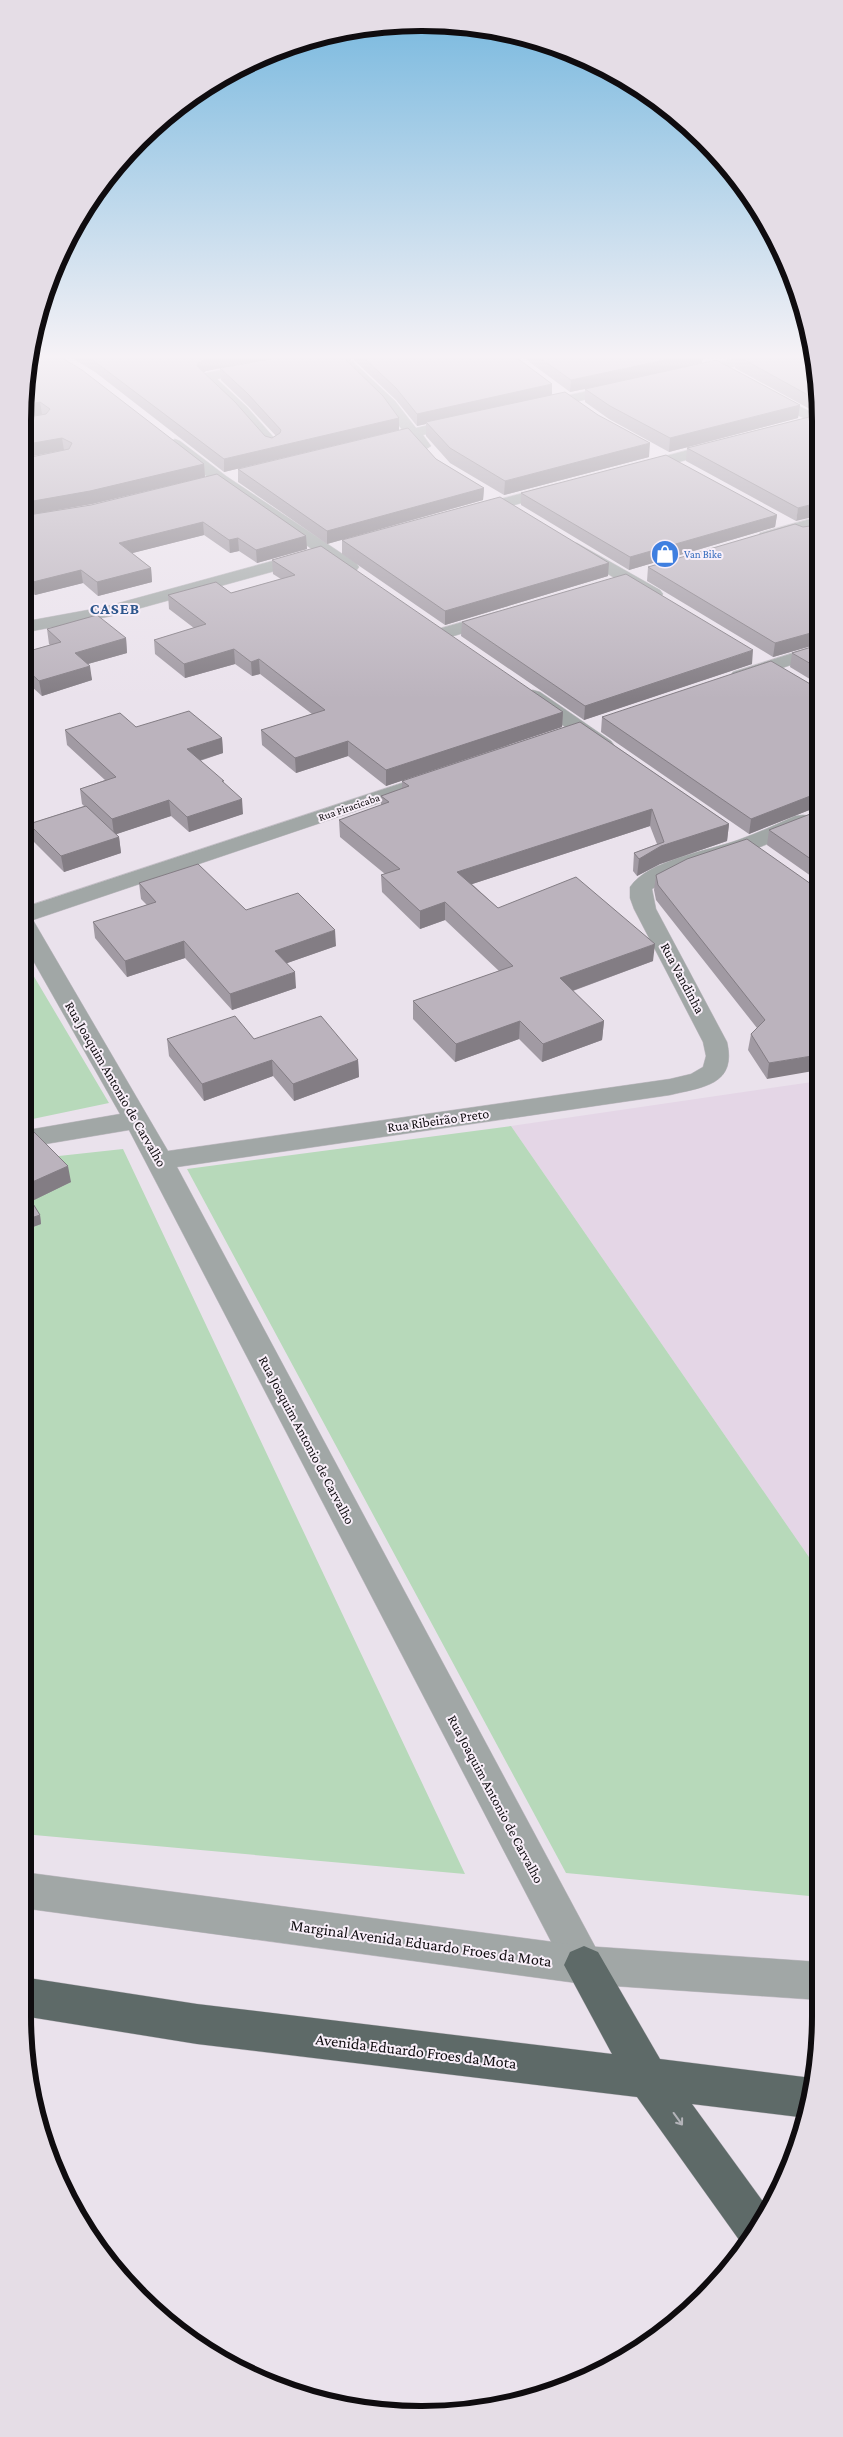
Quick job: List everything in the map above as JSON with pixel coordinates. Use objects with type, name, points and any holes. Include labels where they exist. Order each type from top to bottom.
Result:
[{"type":"highway","points":[[584,1965],[649,2080],[752,2222]]},
{"type":"highway","name":"Avenida Eduardo Froes da Mota","points":[[31,1997],[197,2024],[803,2097]]},
{"type":"street","points":[[211,472],[366,578]]},
{"type":"street","points":[[621,473],[626,472]]},
{"type":"street","points":[[202,483],[238,474]]},
{"type":"street","points":[[455,516],[575,484]]},
{"type":"street","points":[[478,490],[518,513]]},
{"type":"street","points":[[777,520],[812,539]]},
{"type":"street","points":[[748,542],[812,524]]},
{"type":"street","points":[[560,538],[669,603]]},
{"type":"street","points":[[31,626],[106,612],[345,546]]},
{"type":"street","points":[[600,586],[646,572]]},
{"type":"street","points":[[444,633],[517,610]]},
{"type":"street","points":[[428,622],[460,644]]},
{"type":"street","points":[[723,681],[812,652]]},
{"type":"street","points":[[516,684],[571,732],[620,756]]},
{"type":"street","points":[[571,732],[606,720]]},
{"type":"street","name":"Rua Piracicaba","points":[[31,913],[432,779]]},
{"type":"street","points":[[740,838],[812,817]]},
{"type":"street","points":[[740,838],[772,860]]},
{"type":"street","name":"Rua Vandinha","points":[[714,1071],[718,1056],[715,1042],[646,909],[641,898],[641,887],[650,879],[740,838]]},
{"type":"street","name":"Rua Joaquim Antonio de Carvalho","points":[[31,936],[160,1161],[584,1965]]},
{"type":"street","name":"Rua Ribeirão Preto","points":[[160,1161],[670,1087],[699,1080],[714,1071]]},
{"type":"street","points":[[31,1138],[137,1120]]},
{"type":"street","name":"Marginal Avenida Eduardo Froes da Mota","points":[[31,1891],[584,1965],[812,1981]]},
{"type":"shaded area","points":[[812,1082],[812,1561],[511,1126]]},
{"type":"green space","points":[[31,971],[109,1103],[31,1119]]},
{"type":"green space","points":[[511,1126],[812,1561],[812,1896],[566,1873],[187,1169]]},
{"type":"green space","points":[[123,1149],[465,1874],[31,1835],[31,1159]]},
{"type":"building","points":[[31,472],[171,472],[90,491],[31,501]]},
{"type":"building","points":[[242,472],[457,472],[484,488],[327,531]]},
{"type":"building","points":[[490,472],[540,472],[505,481]]},
{"type":"building","points":[[602,472],[697,472],[777,515],[630,557],[521,493]]},
{"type":"building","points":[[731,472],[812,472],[812,504],[798,508]]},
{"type":"building","points":[[217,474],[306,536],[256,550],[238,538],[229,540],[203,522],[119,543],[151,568],[97,582],[81,570],[33,582],[31,580],[31,515],[91,505]]},
{"type":"building","points":[[500,497],[609,563],[445,611],[342,540]]},
{"type":"building","points":[[812,521],[812,633],[775,643],[648,567],[795,524],[803,527],[810,526]]},
{"type":"building","points":[[321,546],[563,712],[386,770],[348,741],[295,758],[261,730],[325,710],[259,659],[251,662],[234,649],[184,664],[154,640],[206,624],[168,595],[216,582],[231,593],[295,575],[272,560]]},
{"type":"building","points":[[626,574],[753,650],[585,706],[462,622]]},
{"type":"building","points":[[97,615],[126,638],[75,653],[90,666],[39,681],[31,673],[31,650],[61,642],[47,629]]},
{"type":"building","points":[[812,647],[812,665],[792,653]]},
{"type":"building","points":[[771,661],[812,685],[812,795],[751,819],[602,717]]},
{"type":"building","points":[[189,711],[222,738],[187,749],[242,799],[187,817],[169,800],[112,819],[80,789],[116,777],[65,730],[120,713],[136,727]]},
{"type":"building","points":[[580,722],[729,824],[661,846],[639,859],[634,853],[664,842],[652,809],[457,872],[498,908],[576,877],[655,944],[560,978],[604,1021],[543,1044],[520,1021],[456,1044],[413,1001],[513,966],[445,902],[420,911],[381,875],[400,869],[339,820],[389,802],[381,796],[409,786],[402,781]]},
{"type":"building","points":[[86,806],[119,837],[61,856],[31,826],[31,823]]},
{"type":"building","points":[[812,813],[812,860],[769,830]]},
{"type":"building","points":[[747,839],[812,884],[812,1056],[769,1063],[751,1034],[765,1020],[658,885],[656,875],[687,859]]},
{"type":"building","points":[[198,864],[246,910],[298,893],[335,930],[275,951],[295,972],[230,994],[184,941],[125,961],[93,922],[156,902],[139,883]]},
{"type":"building","points":[[235,1016],[254,1039],[321,1016],[358,1060],[293,1084],[272,1060],[202,1084],[167,1039]]},
{"type":"building","points":[[31,1131],[33,1131],[68,1166],[31,1183]]},
{"type":"building","points":[[31,1200],[40,1215],[31,1218]]},
{"type":"place","name":"Van Bike","points":[[665,554]]},
{"type":"district","name":"CASEB","points":[[115,608]]}]
